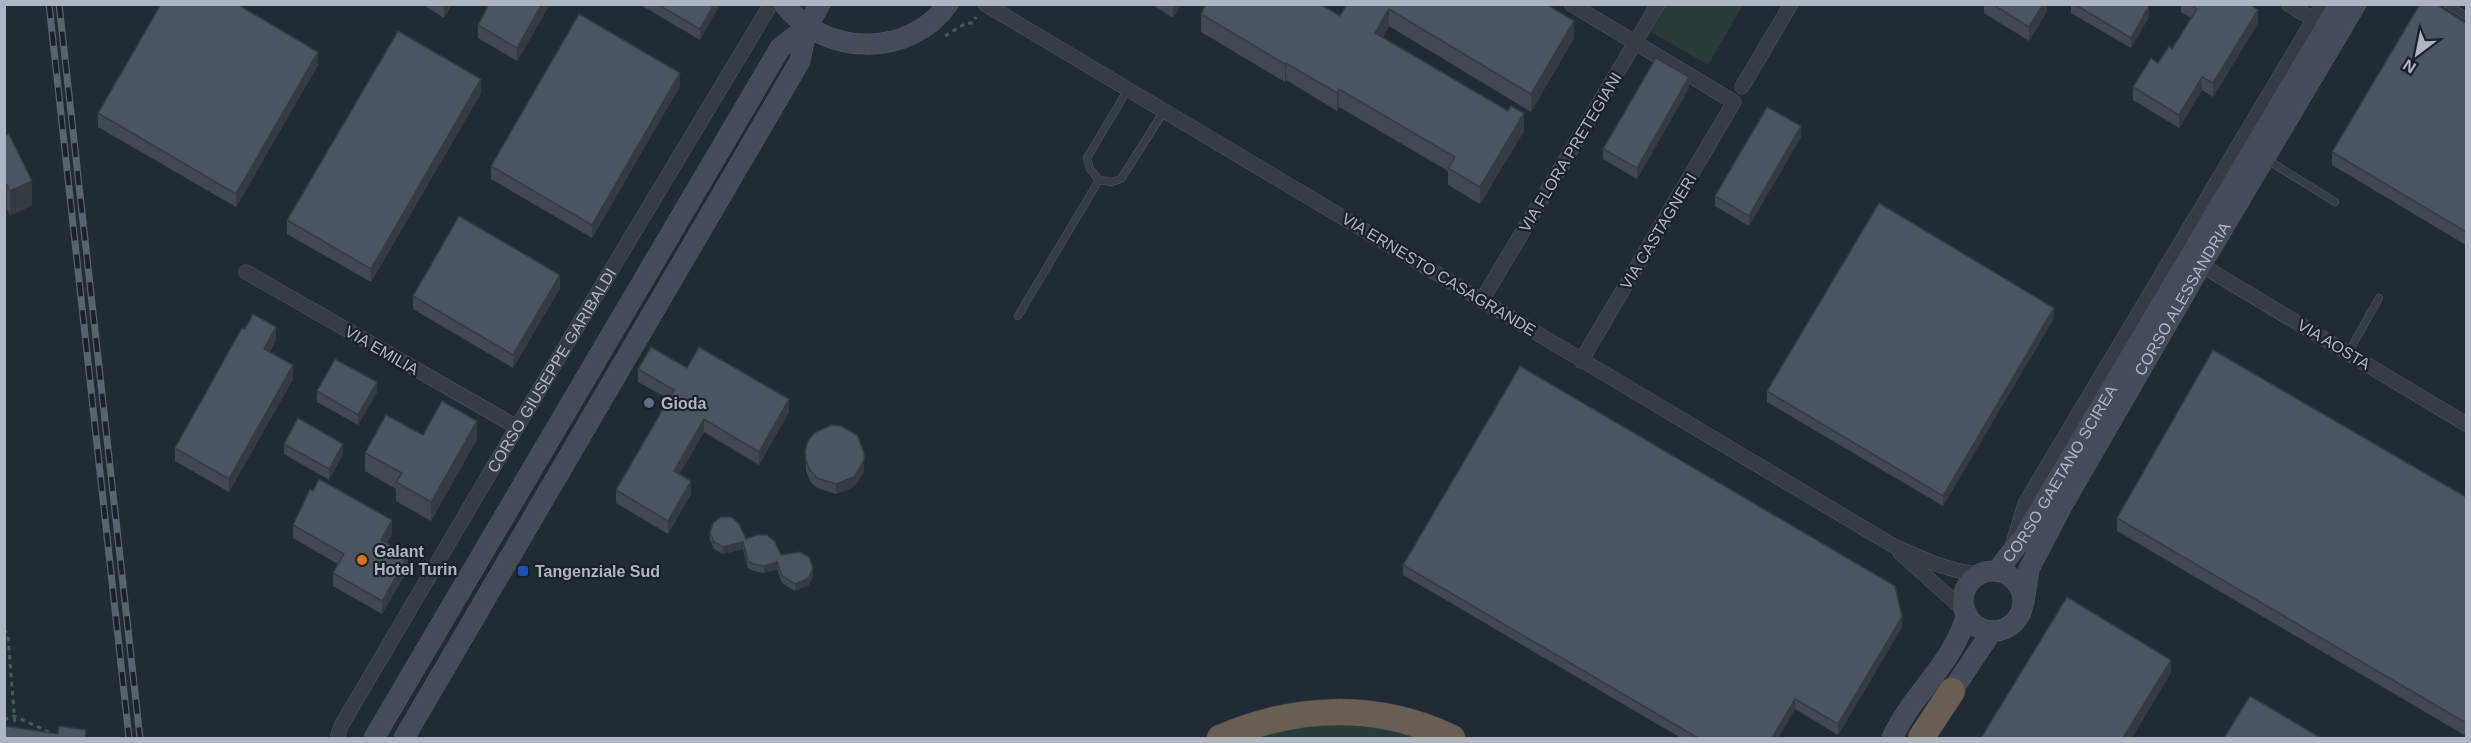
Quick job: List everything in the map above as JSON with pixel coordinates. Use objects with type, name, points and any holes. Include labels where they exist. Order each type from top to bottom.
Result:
[{"type":"highway","points":[[1922,738],[1952,691]]},
{"type":"highway","points":[[1220,738],[1252,725],[1286,716],[1338,711],[1365,713],[1414,723],[1452,738]]},
{"type":"street","name":"CORSO GIUSEPPE GARIBALDI","points":[[337,738],[341,726],[517,427],[771,4]]},
{"type":"street","points":[[784,4],[807,27],[837,41],[865,45],[894,42],[920,31],[948,4]]},
{"type":"street","name":"CORSO GIUSEPPE GARIBALDI","points":[[404,738],[580,433],[800,61],[807,27],[820,4]]},
{"type":"street","name":"VIA ERNESTO CASAGRANDE","points":[[985,4],[1892,545],[1940,566],[1965,573],[1989,572]]},
{"type":"street","points":[[1571,4],[1635,43]]},
{"type":"street","name":"VIA FLORA PRETEGIANI","points":[[1482,300],[1658,4]]},
{"type":"street","points":[[1742,87],[1791,4]]},
{"type":"street","points":[[2288,4],[2326,26]]},
{"type":"street","name":"CORSO ALESSANDRIA","points":[[2323,4],[2326,26]]},
{"type":"street","name":"CORSO GAETANO SCIREA","points":[[1989,572],[2009,555],[2022,539],[2339,4]]},
{"type":"street","name":"CORSO ALESSANDRIA","points":[[2024,602],[2029,569],[2062,504],[2265,159],[2326,26],[2356,4]]},
{"type":"street","name":"CORSO GIUSEPPE GARIBALDI","points":[[374,738],[780,48],[807,27]]},
{"type":"street","name":"VIA CASTAGNERI","points":[[1581,361],[1734,102],[1635,43]]},
{"type":"street","name":"VIA AOSTA","points":[[2201,265],[2466,424]]},
{"type":"street","name":"VIA EMILIA","points":[[246,272],[517,427]]},
{"type":"street","name":"VIA ERNESTO CASAGRANDE","points":[[1892,545],[1966,613]]},
{"type":"street","points":[[1892,738],[1913,700],[1947,659],[1962,632],[1966,613],[1963,596],[1970,582],[1989,572],[2013,578],[2019,585],[2024,602],[2018,620],[2002,630],[1992,631],[1975,625],[1966,613]]},
{"type":"street","points":[[1906,738],[1952,691],[1992,631]]},
{"type":"lane","points":[[2447,4],[2466,16]]},
{"type":"lane","points":[[1128,89],[1087,158],[1090,169],[1099,180],[1112,182],[1121,179],[1164,111]]},
{"type":"lane","points":[[2265,159],[2335,202]]},
{"type":"lane","points":[[1018,316],[1099,180]]},
{"type":"lane","points":[[2348,353],[2379,298]]},
{"type":"path","points":[[4,629],[8,636],[16,738]]},
{"type":"path","points":[[4,720],[14,716],[57,738]]},
{"type":"shaded area","points":[[1667,4],[1743,5],[1708,65],[1651,32]]},
{"type":"shaded area","points":[[1353,720],[1428,738],[1242,738],[1266,730]]},
{"type":"building","points":[[161,4],[237,4],[318,52],[236,194],[98,113]]},
{"type":"building","points":[[489,4],[542,4],[517,48],[478,25]]},
{"type":"building","points":[[657,4],[714,4],[700,29]]},
{"type":"building","points":[[1206,4],[1320,4],[1340,16],[1347,4],[1546,4],[1574,21],[1531,94],[1389,9],[1375,33],[1508,111],[1511,106],[1524,113],[1480,187],[1448,168],[1455,157],[1339,89],[1337,93],[1285,64],[1201,14]]},
{"type":"building","points":[[1992,4],[2043,4],[2029,27]]},
{"type":"building","points":[[2074,4],[2146,4],[2149,6],[2131,38]]},
{"type":"building","points":[[2190,4],[2249,4],[2258,10],[2213,83],[2202,77],[2179,115],[2133,87],[2151,58],[2158,63],[2169,46],[2172,49],[2197,9]]},
{"type":"building","points":[[2420,4],[2436,4],[2466,23],[2466,232],[2332,152]]},
{"type":"building","points":[[579,14],[680,73],[592,225],[491,166]]},
{"type":"building","points":[[398,31],[481,79],[371,269],[287,220]]},
{"type":"building","points":[[1656,58],[1689,77],[1637,168],[1603,149]]},
{"type":"building","points":[[1767,107],[1801,126],[1749,216],[1715,196]]},
{"type":"building","points":[[9,134],[32,181],[10,191],[7,185],[4,186],[4,136]]},
{"type":"building","points":[[1879,203],[2054,308],[1943,496],[1767,391]]},
{"type":"building","points":[[459,216],[560,275],[513,355],[413,296]]},
{"type":"building","points":[[253,314],[276,327],[264,349],[293,365],[229,479],[175,448],[242,328],[245,329]]},
{"type":"building","points":[[651,347],[687,368],[699,347],[789,399],[759,452],[704,419],[674,471],[691,481],[668,521],[616,490],[674,390],[638,369]]},
{"type":"building","points":[[2213,350],[2466,497],[2466,723],[2117,518]]},
{"type":"building","points":[[335,359],[377,382],[358,415],[317,391]]},
{"type":"building","points":[[1520,366],[1895,586],[1902,617],[1838,724],[1795,699],[1772,738],[1698,738],[1403,565]]},
{"type":"building","points":[[442,401],[477,421],[431,502],[396,482],[402,473],[365,453],[386,415],[423,435]]},
{"type":"building","points":[[298,418],[343,444],[329,469],[284,444]]},
{"type":"building","points":[[832,425],[841,426],[857,435],[864,452],[864,461],[854,477],[836,484],[817,478],[806,461],[805,451],[814,433]]},
{"type":"building","name":"Galant Hotel Turin","points":[[319,479],[392,520],[381,540],[408,555],[382,601],[333,573],[344,554],[293,525],[310,489],[313,491]]},
{"type":"building","points":[[721,517],[732,517],[739,524],[746,539],[757,535],[767,535],[775,542],[781,555],[800,552],[809,557],[813,568],[809,578],[795,584],[782,576],[777,562],[764,566],[748,561],[743,542],[723,547],[714,542],[710,533],[713,523]]},
{"type":"building","points":[[2067,597],[2171,660],[2123,738],[1981,738]]},
{"type":"building","points":[[2250,696],[2321,738],[2224,738]]},
{"type":"building","points":[[4,726],[58,734],[59,726],[86,730],[85,738],[4,738]]},
{"type":"railway","points":[[49,4],[129,738]]},
{"type":"railway","points":[[59,4],[140,738]]},
{"type":"place","name":"Gioda","points":[[649,403]]},
{"type":"place","name":"Galant Hotel Turin","points":[[362,560]]},
{"type":"place","name":"Tangenziale Sud","points":[[523,571]]}]
